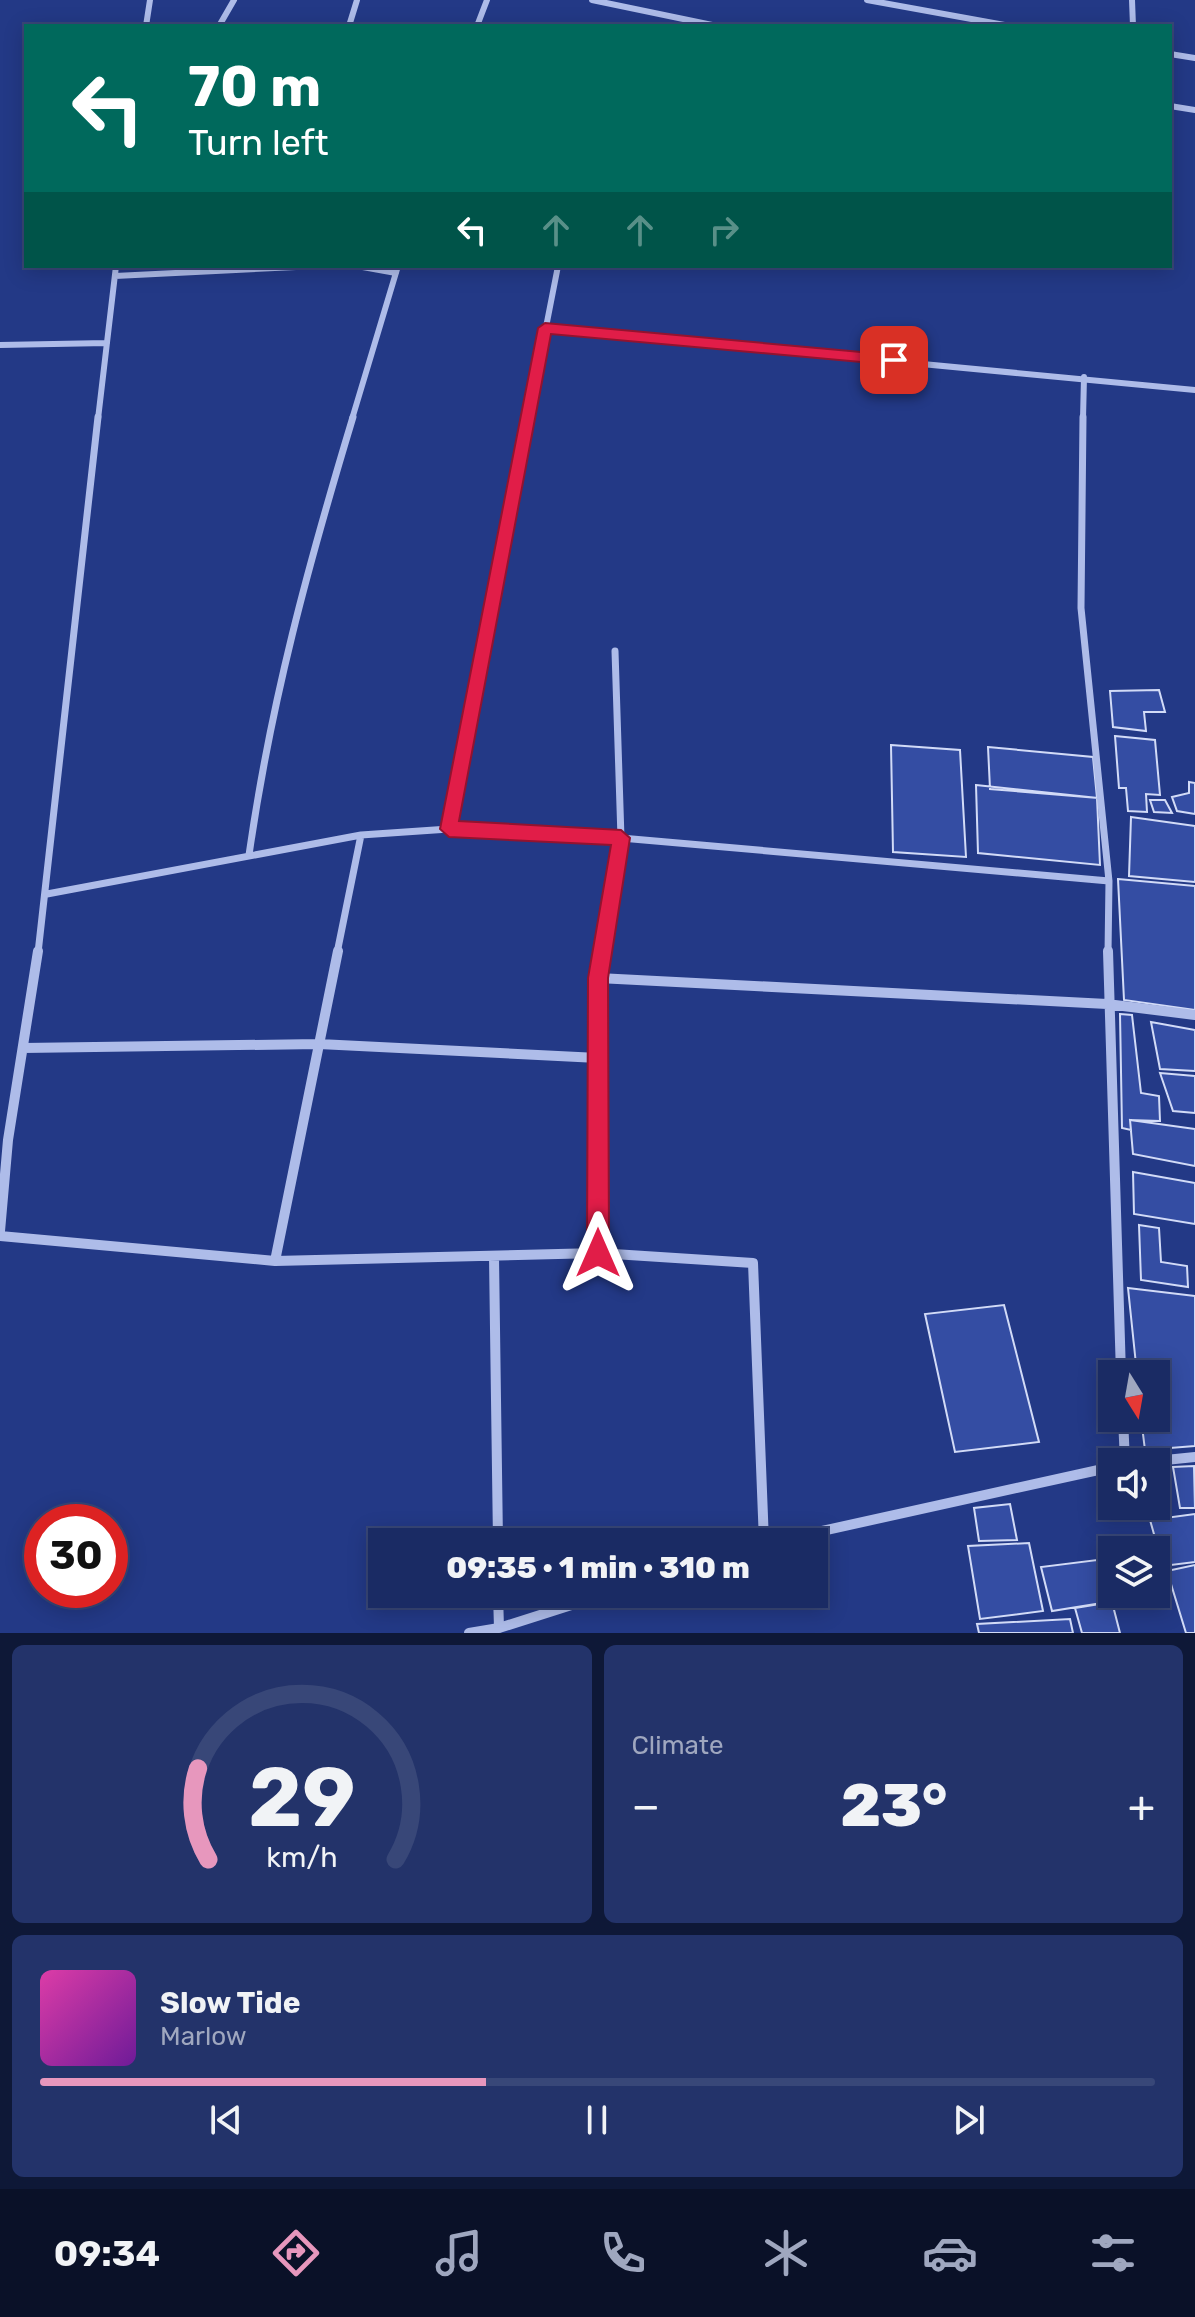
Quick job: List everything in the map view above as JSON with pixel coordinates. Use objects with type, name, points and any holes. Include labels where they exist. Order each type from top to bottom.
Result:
[{"type":"street","points":[[146,24],[150,0]]},
{"type":"street","points":[[220,24],[234,0]]},
{"type":"street","points":[[350,24],[357,0]]},
{"type":"street","points":[[478,24],[487,0]]},
{"type":"street","points":[[592,0],[707,24]]},
{"type":"street","points":[[867,0],[999,24]]},
{"type":"street","points":[[1132,0],[1133,24]]},
{"type":"street","points":[[1172,54],[1195,58]]},
{"type":"street","points":[[1172,106],[1195,110]]},
{"type":"street","points":[[237,268],[116,271],[74,620],[47,894],[23,1048],[4,1140],[0,1233],[275,1261],[598,1253],[753,1263],[763,1528]]},
{"type":"street","points":[[249,855],[264,749],[300,592],[397,270],[377,268]]},
{"type":"street","points":[[449,829],[558,268]]},
{"type":"street","points":[[545,328],[1084,377],[1195,390]]},
{"type":"street","points":[[0,345],[107,343]]},
{"type":"street","points":[[1084,377],[1081,608],[1109,881],[1107,1004],[1120,1360]]},
{"type":"street","points":[[598,1253],[598,978],[621,838],[615,651]]},
{"type":"street","points":[[47,894],[361,835],[449,829],[621,838],[1109,881]]},
{"type":"street","points":[[275,1261],[361,835]]},
{"type":"street","points":[[598,978],[1107,1004],[1195,1015]]},
{"type":"street","points":[[23,1048],[319,1044],[598,1058]]},
{"type":"street","points":[[494,1257],[498,1528]]},
{"type":"street","points":[[1170,1460],[1195,1457]]},
{"type":"street","points":[[828,1530],[1098,1470]]},
{"type":"street","points":[[498,1608],[499,1628]]},
{"type":"street","points":[[469,1633],[499,1628],[562,1608]]},
{"type":"building","points":[[1159,690],[1165,712],[1144,712],[1146,731],[1113,727],[1110,691]]},
{"type":"building","points":[[1115,736],[1155,740],[1160,795],[1146,794],[1147,812],[1128,811],[1126,788],[1119,788]]},
{"type":"building","points":[[891,745],[960,750],[966,857],[893,852]]},
{"type":"building","points":[[988,747],[1093,757],[1097,798],[990,789]]},
{"type":"building","points":[[1189,782],[1195,783],[1195,814],[1177,811],[1172,797],[1189,793]]},
{"type":"building","points":[[976,785],[1097,798],[1100,865],[978,853]]},
{"type":"building","points":[[1150,800],[1165,800],[1172,813],[1154,812]]},
{"type":"building","points":[[1131,817],[1195,826],[1195,882],[1129,876]]},
{"type":"building","points":[[1118,879],[1195,886],[1195,1010],[1124,1000]]},
{"type":"building","points":[[1120,1014],[1132,1015],[1141,1093],[1159,1096],[1160,1121],[1130,1120],[1131,1130],[1122,1128]]},
{"type":"building","points":[[1151,1022],[1195,1030],[1195,1071],[1160,1069]]},
{"type":"building","points":[[1160,1073],[1195,1076],[1195,1113],[1173,1111]]},
{"type":"building","points":[[1130,1120],[1195,1129],[1195,1166],[1133,1154]]},
{"type":"building","points":[[1133,1172],[1195,1183],[1195,1224],[1134,1214]]},
{"type":"building","points":[[1139,1225],[1159,1228],[1161,1262],[1187,1266],[1188,1287],[1141,1280]]},
{"type":"building","points":[[1128,1288],[1195,1296],[1195,1446],[1145,1448],[1143,1432],[1170,1432],[1170,1360],[1136,1360]]},
{"type":"building","points":[[1004,1305],[1039,1442],[955,1452],[925,1314]]},
{"type":"building","points":[[1194,1466],[1195,1508],[1180,1508],[1173,1467]]},
{"type":"building","points":[[1010,1504],[1017,1540],[979,1541],[974,1508]]},
{"type":"building","points":[[1195,1514],[1195,1562],[1170,1565],[1170,1536],[1155,1536],[1150,1520],[1170,1520],[1170,1517]]},
{"type":"building","points":[[1029,1543],[1043,1611],[980,1619],[968,1546]]},
{"type":"building","points":[[1097,1560],[1098,1604],[1052,1611],[1041,1567]]},
{"type":"building","points":[[1195,1565],[1195,1633],[1186,1633],[1170,1581],[1170,1570]]},
{"type":"building","points":[[1098,1604],[1098,1608],[1114,1608],[1120,1633],[1082,1633],[1075,1608]]},
{"type":"building","points":[[1070,1619],[1073,1633],[979,1633],[977,1624]]},
{"type":"route","points":[[598,1253],[598,978],[621,838],[449,829],[545,328],[894,360]]}]
